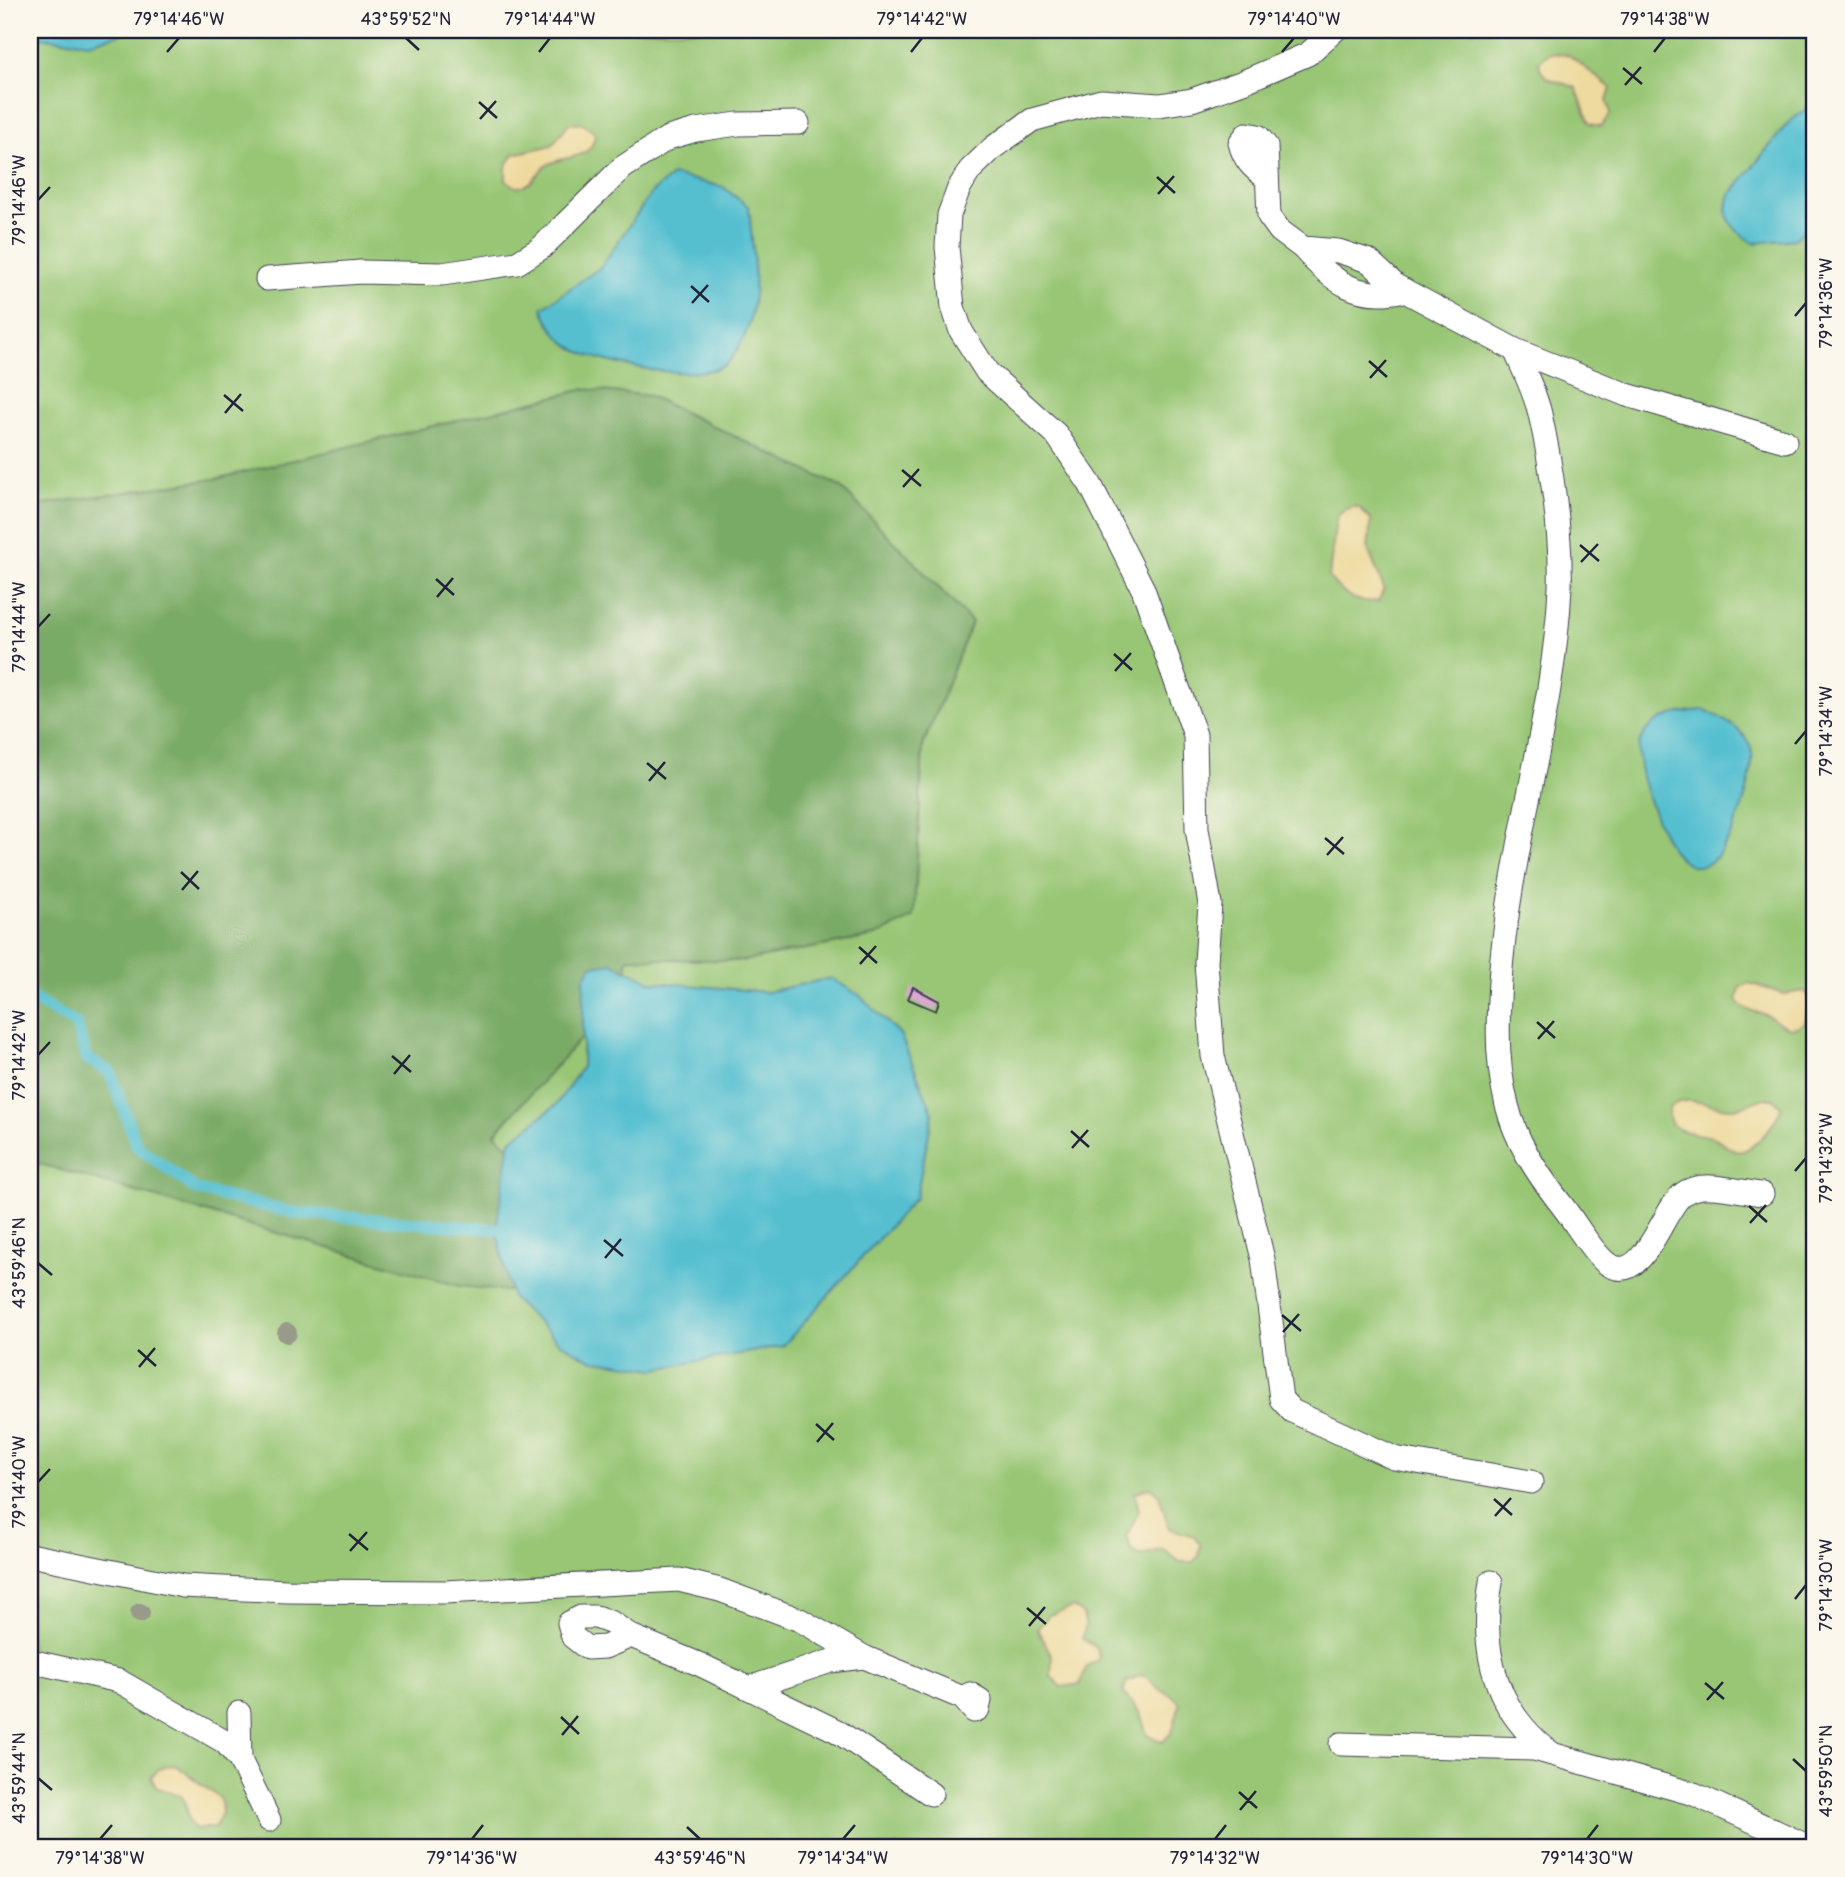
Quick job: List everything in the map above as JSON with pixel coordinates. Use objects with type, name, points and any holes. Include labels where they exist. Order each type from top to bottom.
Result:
[{"type":"lane","points":[[1335,30],[1308,54],[1192,100],[1159,105],[1101,102],[1032,120],[994,147],[970,170],[959,188],[949,215],[947,247],[953,307],[961,331],[988,372],[1056,434],[1090,484],[1143,589],[1195,735],[1198,830],[1210,904],[1206,962],[1213,1056],[1263,1259],[1272,1311],[1281,1399],[1292,1411],[1394,1458],[1531,1482]]},
{"type":"lane","points":[[267,279],[361,272],[442,274],[517,263],[541,248],[622,168],[668,138],[696,130],[738,124],[798,123]]},
{"type":"lane","points":[[1266,177],[1269,216],[1280,231],[1303,248],[1340,283],[1362,293],[1382,295],[1404,290]]},
{"type":"lane","points":[[1303,248],[1356,255],[1369,261],[1404,290],[1515,350],[1627,395],[1785,441]]},
{"type":"lane","points":[[1515,350],[1540,413],[1556,513],[1560,583],[1547,699],[1513,873],[1503,946],[1497,1036],[1500,1070],[1511,1120],[1546,1185],[1597,1253],[1610,1266],[1622,1268],[1638,1262],[1671,1207],[1684,1193],[1719,1188],[1762,1194]]},
{"type":"lane","points":[[30,1555],[183,1586],[287,1591],[444,1592],[679,1580],[720,1590],[800,1620],[864,1657],[963,1698]]},
{"type":"lane","points":[[1490,1582],[1486,1640],[1490,1664],[1500,1690],[1519,1720],[1534,1741],[1552,1754]]},
{"type":"lane","points":[[631,1636],[749,1688],[837,1731],[931,1794]]},
{"type":"lane","points":[[749,1688],[831,1661],[864,1657]]},
{"type":"lane","points":[[30,1661],[119,1681],[225,1742],[240,1760],[269,1820]]},
{"type":"lane","points":[[239,1713],[240,1760]]},
{"type":"lane","points":[[1341,1744],[1534,1749],[1694,1794],[1808,1847]]},
{"type":"green space","points":[[30,30],[1815,30],[1815,1847],[30,1847]]},
{"type":"green space","points":[[585,389],[650,396],[841,487],[972,622],[923,746],[914,917],[876,936],[743,961],[628,958],[623,992],[495,1133],[577,1218],[702,1312],[459,1286],[30,1161],[30,506],[220,478]]},
{"type":"sand","points":[[1549,53],[1569,55],[1611,88],[1607,101],[1611,113],[1601,126],[1590,124],[1576,88],[1544,74],[1539,62]]},
{"type":"sand","points":[[580,122],[595,133],[593,142],[584,153],[554,161],[522,187],[516,187],[506,180],[506,166],[514,154],[552,145],[568,124]]},
{"type":"sand","points":[[1353,506],[1360,508],[1371,520],[1368,549],[1384,588],[1379,601],[1370,602],[1350,597],[1329,577],[1336,519],[1340,512]]},
{"type":"sand","points":[[1749,983],[1784,994],[1805,991],[1811,1000],[1805,1022],[1791,1028],[1745,1008],[1737,1000],[1740,987]]},
{"type":"sand","points":[[1773,1098],[1781,1106],[1780,1111],[1762,1138],[1742,1151],[1732,1150],[1715,1138],[1676,1128],[1669,1117],[1669,1108],[1683,1101],[1733,1108]]},
{"type":"sand","points":[[1151,1487],[1159,1494],[1169,1528],[1194,1536],[1201,1544],[1199,1556],[1193,1562],[1180,1562],[1163,1549],[1139,1556],[1131,1550],[1127,1536],[1139,1510],[1134,1493]]},
{"type":"sand","points":[[1073,1607],[1083,1614],[1086,1626],[1082,1638],[1097,1648],[1099,1659],[1087,1666],[1080,1684],[1061,1687],[1051,1676],[1052,1656],[1037,1629],[1049,1615]]},
{"type":"sand","points":[[1142,1675],[1174,1696],[1180,1704],[1172,1732],[1163,1742],[1147,1735],[1140,1713],[1123,1692],[1127,1681]]},
{"type":"sand","points":[[170,1765],[177,1766],[221,1799],[222,1813],[215,1827],[196,1829],[190,1822],[186,1804],[181,1796],[157,1788],[151,1777],[159,1769]]},
{"type":"water","points":[[30,30],[135,30],[89,43],[30,36]]},
{"type":"water","points":[[1815,102],[1815,220],[1795,239],[1754,243],[1735,229],[1728,218],[1730,195],[1788,123]]},
{"type":"water","points":[[673,175],[723,187],[749,207],[754,267],[753,307],[741,344],[729,361],[717,368],[700,372],[629,366],[575,349],[555,332],[542,308],[601,267],[652,192]]},
{"type":"water","points":[[1705,710],[1744,735],[1751,748],[1752,759],[1747,792],[1726,844],[1709,863],[1693,866],[1679,858],[1664,836],[1644,783],[1638,752],[1645,733],[1659,720]]},
{"type":"water","points":[[612,963],[653,982],[766,992],[831,978],[859,995],[900,1034],[933,1113],[916,1197],[783,1346],[655,1369],[589,1359],[560,1343],[512,1298],[496,1229],[510,1141],[556,1105],[582,1067],[584,978],[591,966]]},
{"type":"building","points":[[913,987],[939,1001],[936,1011],[908,999]]},
{"type":"waterway","points":[[30,997],[76,1024],[86,1058],[110,1072],[137,1146],[197,1190],[295,1213],[496,1229]]}]
